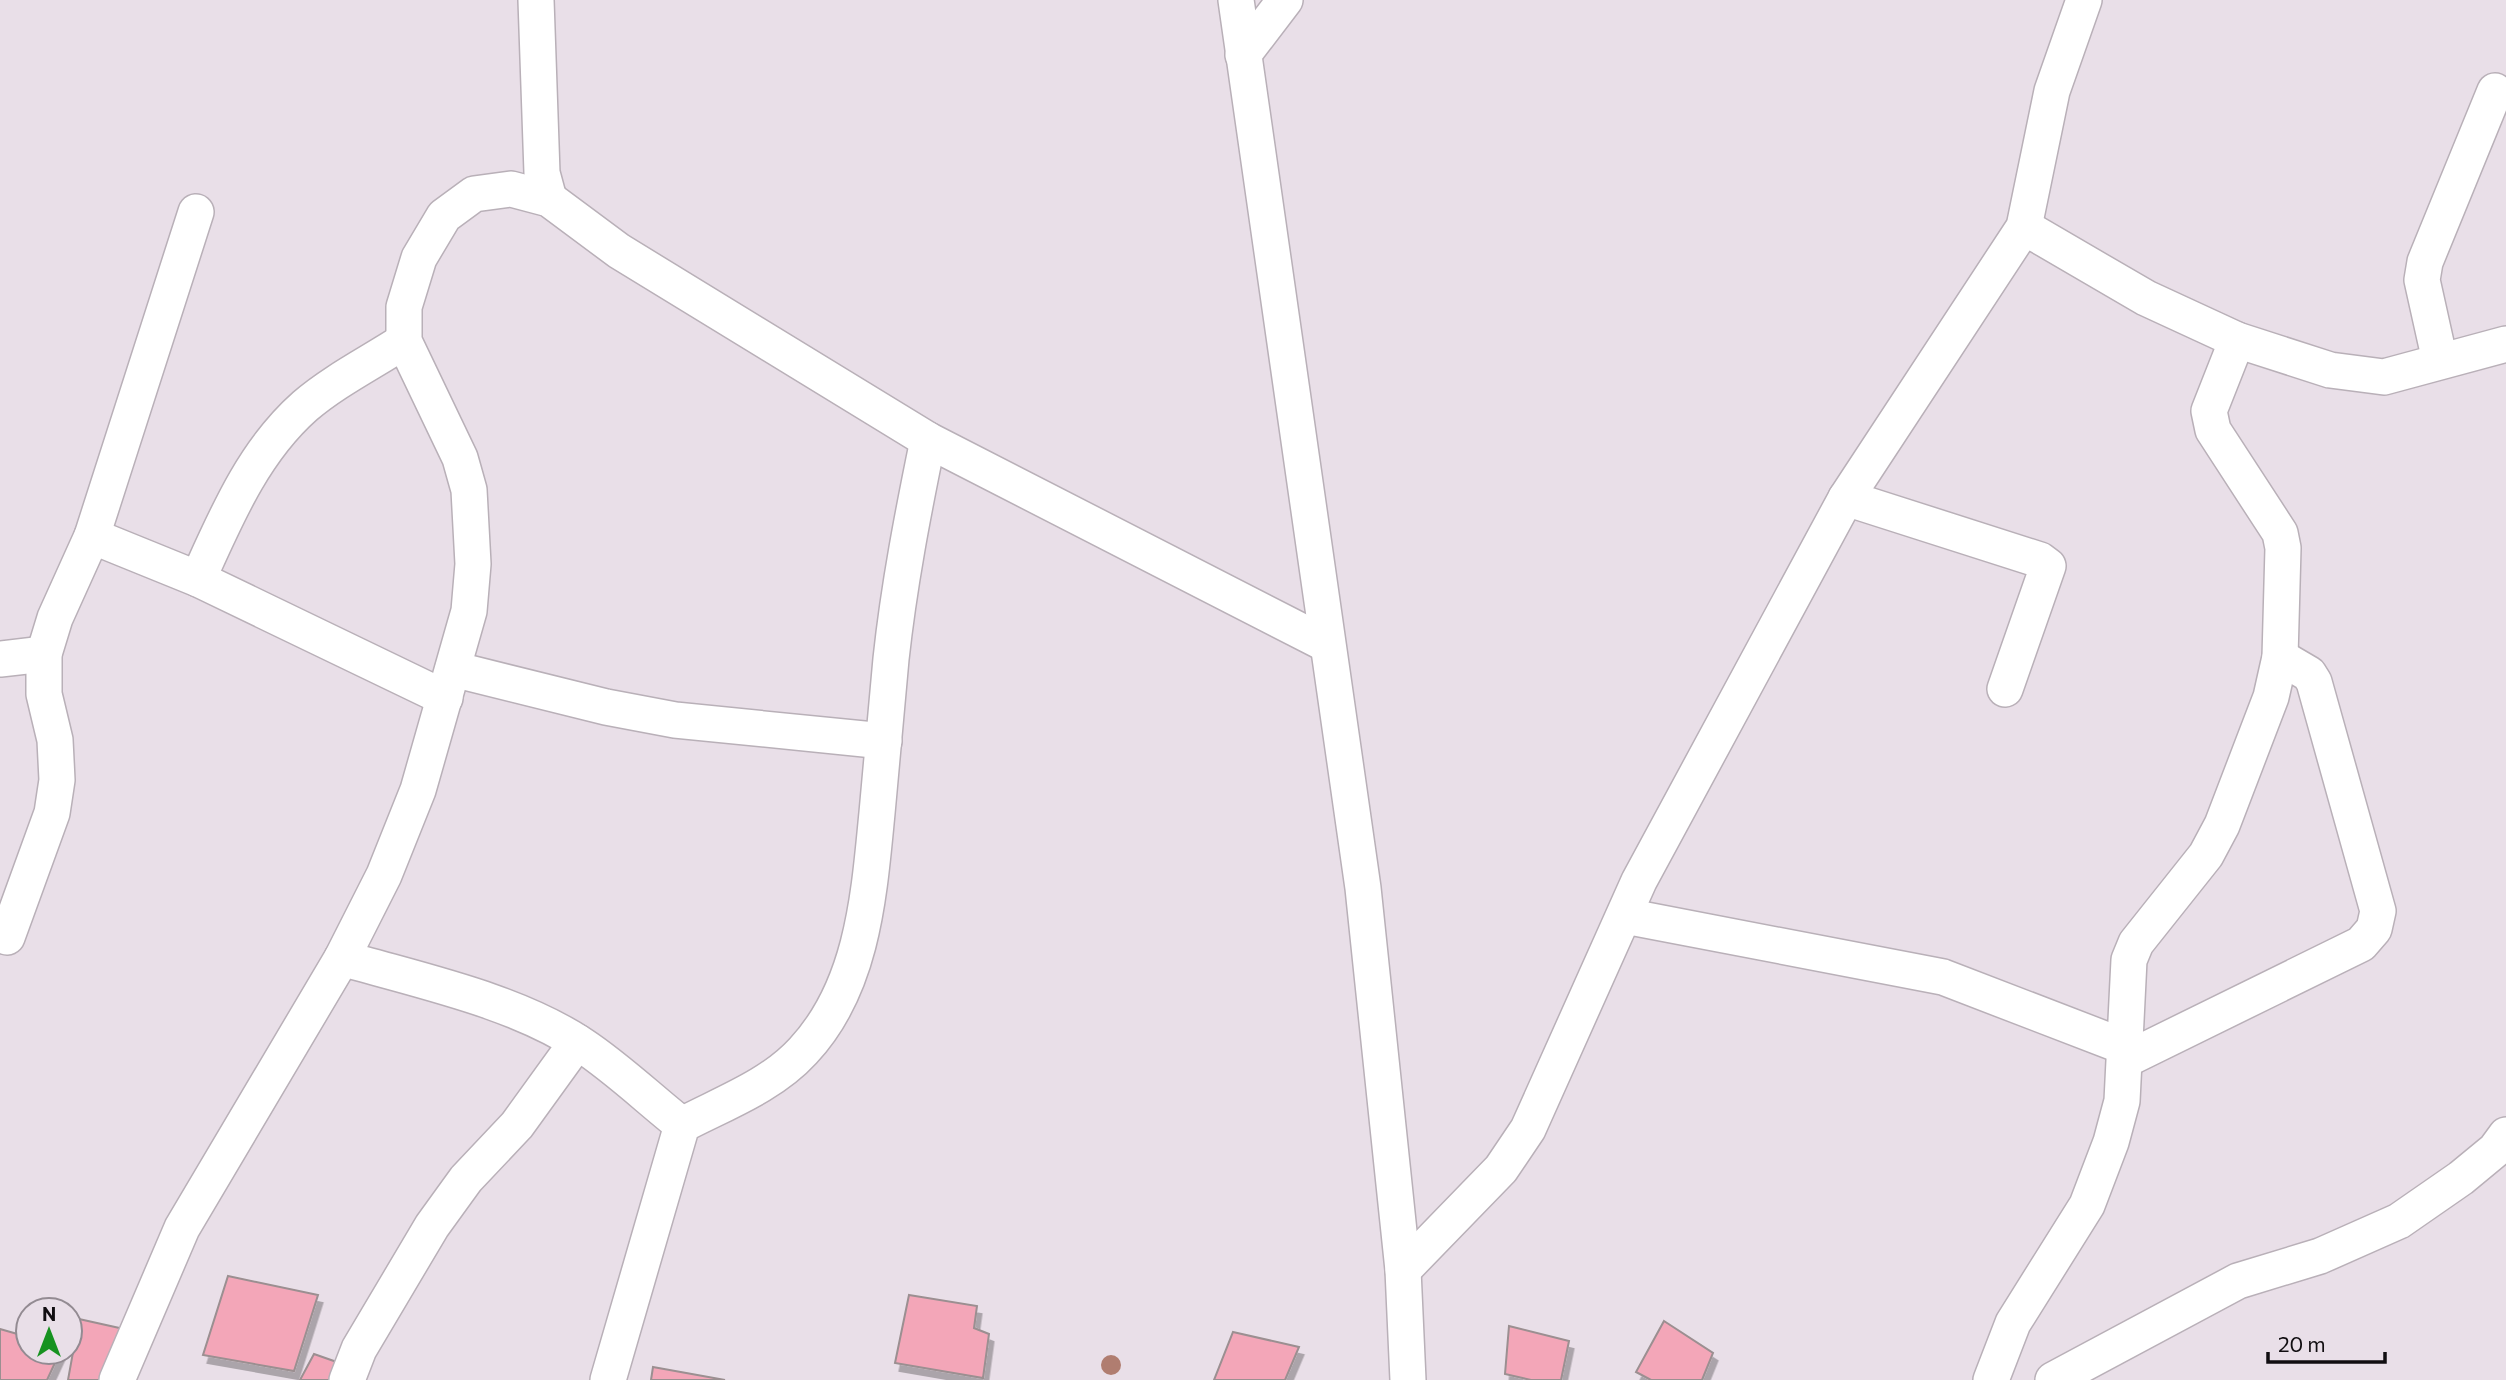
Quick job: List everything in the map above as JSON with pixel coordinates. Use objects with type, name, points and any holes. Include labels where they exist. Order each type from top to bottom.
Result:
[{"type":"street","points":[[536,0],[542,173],[549,199]]},
{"type":"street","points":[[1236,0],[1326,645],[1363,888],[1403,1270],[1408,1380]]},
{"type":"street","points":[[1242,55],[1285,0]]},
{"type":"street","points":[[1403,1270],[1501,1169],[1528,1129],[1639,881],[1846,498],[2024,227],[2052,91],[2084,0]]},
{"type":"street","points":[[2440,361],[2422,280],[2424,262],[2495,91]]},
{"type":"street","points":[[117,1380],[182,1228],[342,958],[384,876],[418,790],[468,611],[472,576],[469,489],[460,458],[404,341],[404,307],[419,258],[444,216],[474,194],[511,189],[549,199],[619,251],[928,440],[1326,645]]},
{"type":"street","points":[[7,937],[52,813],[57,780],[55,740],[44,694],[44,654],[55,618],[92,536],[196,212]]},
{"type":"street","points":[[2024,227],[2146,298],[2237,340],[2330,370],[2360,376],[2385,377],[2506,344]]},
{"type":"street","points":[[1992,1380],[2013,1322],[2087,1205],[2111,1142],[2122,1101],[2129,960],[2136,943],[2206,855],[2222,825],[2272,696],[2280,657],[2283,548],[2280,533],[2213,430],[2209,411],[2237,340]]},
{"type":"street","points":[[198,579],[233,503],[264,450],[306,406],[404,341]]},
{"type":"street","points":[[608,1380],[682,1125],[769,1081],[804,1051],[826,1019],[849,976],[868,905],[905,549],[928,440]]},
{"type":"street","points":[[1846,498],[2040,560],[2048,566],[2006,689]]},
{"type":"street","points":[[92,536],[449,683],[675,720],[884,741]]},
{"type":"street","points":[[0,659],[44,654]]},
{"type":"street","points":[[1625,916],[1943,977],[2125,1054],[2361,944],[2374,929],[2378,911],[2314,682],[2309,674],[2280,657]]},
{"type":"street","points":[[342,958],[477,998],[577,1042],[682,1125]]},
{"type":"street","points":[[347,1380],[359,1349],[432,1226],[466,1179],[517,1125],[577,1042]]},
{"type":"street","points":[[2053,1380],[2238,1281],[2320,1255],[2399,1221],[2461,1178],[2495,1150],[2506,1135]]},
{"type":"building","points":[[228,1276],[318,1295],[294,1371],[203,1355]]},
{"type":"building","points":[[909,1295],[977,1306],[974,1328],[989,1334],[983,1378],[895,1363]]},
{"type":"building","points":[[84,1320],[133,1331],[113,1380],[68,1380],[71,1366],[84,1366]]},
{"type":"building","points":[[1664,1321],[1713,1353],[1702,1380],[1651,1380],[1636,1372]]},
{"type":"building","points":[[1509,1326],[1569,1341],[1561,1380],[1531,1380],[1505,1374]]},
{"type":"building","points":[[0,1329],[14,1333],[14,1366],[54,1366],[47,1380],[0,1380]]},
{"type":"building","points":[[1233,1332],[1299,1347],[1285,1380],[1214,1380]]},
{"type":"building","points":[[314,1354],[348,1366],[344,1380],[300,1380]]},
{"type":"building","points":[[653,1367],[725,1380],[651,1380]]}]
